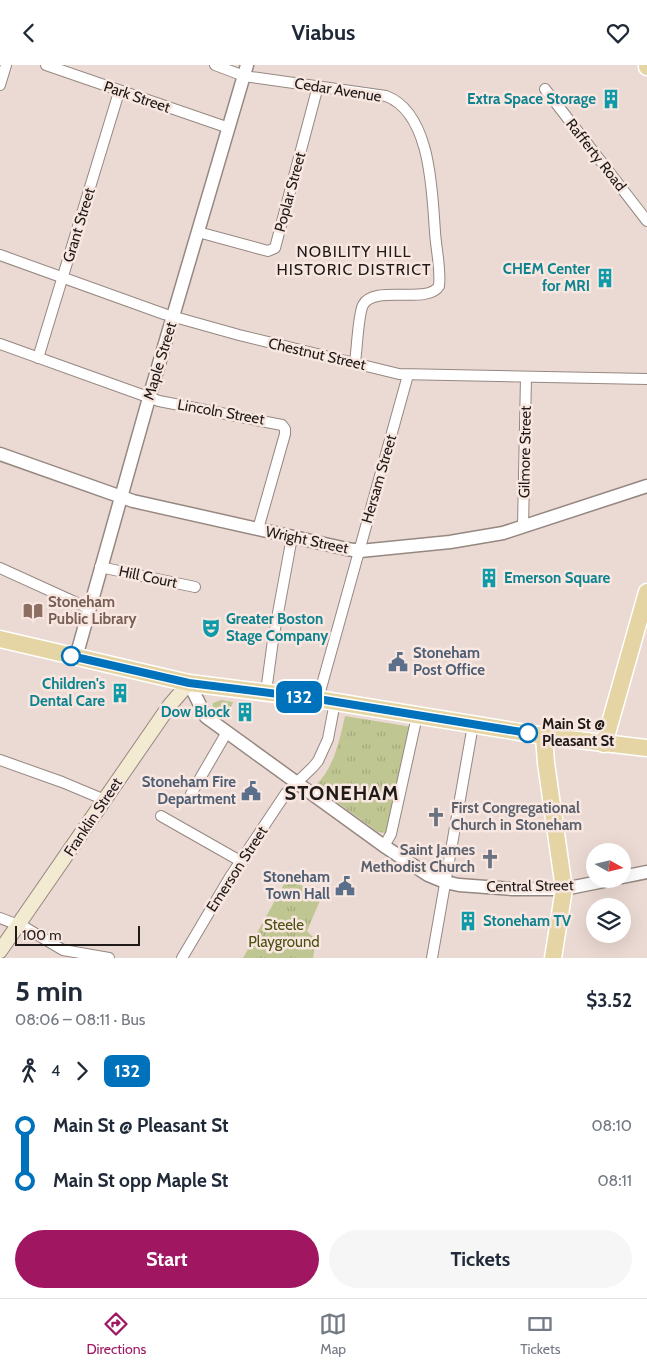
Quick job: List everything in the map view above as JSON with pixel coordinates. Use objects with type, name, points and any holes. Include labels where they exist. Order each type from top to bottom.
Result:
[{"type":"main road","points":[[604,743],[647,592]]},
{"type":"main road","points":[[0,639],[189,683],[318,699],[544,736],[647,749]]},
{"type":"main road","name":"Franklin Street","points":[[0,951],[170,705],[189,683]]},
{"type":"main road","points":[[544,736],[546,763],[564,889],[554,958]]},
{"type":"street","points":[[0,85],[6,65]]},
{"type":"street","name":"Park Street","points":[[46,65],[229,128]]},
{"type":"street","name":"Cedar Avenue","points":[[215,65],[318,86],[386,96],[400,103],[409,113],[418,132],[425,151],[430,174],[439,286],[432,293],[375,297],[366,301],[361,310],[355,363]]},
{"type":"street","name":"Maple Street","points":[[76,657],[88,608],[245,71]]},
{"type":"street","name":"Poplar Street","points":[[198,232],[268,251],[275,248],[318,86]]},
{"type":"street","name":"Rafferty Road","points":[[545,89],[647,221]]},
{"type":"street","name":"Grant Street","points":[[38,358],[119,91]]},
{"type":"street","name":"Chestnut Street","points":[[0,255],[62,279],[173,317],[239,335],[408,375],[647,379]]},
{"type":"street","name":"Lincoln Street","points":[[0,344],[149,398],[282,425],[285,432],[258,529]]},
{"type":"street","name":"Hersam Street","points":[[318,699],[408,375]]},
{"type":"street","name":"Gilmore Street","points":[[523,527],[526,377]]},
{"type":"street","name":"Wright Street","points":[[0,454],[121,497],[344,549],[360,551],[491,536],[647,486]]},
{"type":"street","points":[[266,692],[273,640],[292,537]]},
{"type":"street","name":"Hill Court","points":[[100,567],[195,587]]},
{"type":"street","points":[[0,568],[88,608]]},
{"type":"street","name":"Central Street","points":[[189,683],[204,715],[419,871],[445,882],[489,888],[564,889],[586,885]]},
{"type":"street","name":"Emerson Street","points":[[182,958],[230,877],[242,862],[286,793],[313,767],[322,754],[330,732],[335,702]]},
{"type":"street","points":[[384,846],[391,834],[417,716]]},
{"type":"street","points":[[432,958],[473,725]]},
{"type":"street","points":[[191,794],[227,732]]},
{"type":"street","points":[[0,760],[62,782],[104,800]]},
{"type":"street","points":[[161,817],[242,862]]},
{"type":"street","points":[[631,875],[647,872]]},
{"type":"street","points":[[0,919],[18,925],[63,950],[109,958]]},
{"type":"green space","points":[[221,700],[233,702],[226,720],[212,709],[213,703]]},
{"type":"green space","points":[[345,716],[412,727],[386,833],[378,832],[315,786],[331,763],[338,745]]},
{"type":"green space","name":"Steele Playground","points":[[288,877],[321,898],[307,931],[316,940],[313,958],[243,958]]},
{"type":"bus line","name":"132","points":[[71,656],[160,678],[189,683],[318,699],[528,733]]},
{"type":"place","name":"Extra Space Storage","points":[[611,99]]},
{"type":"place","name":"CHEM Center for MRI","points":[[605,278]]},
{"type":"place","name":"Emerson Square","points":[[489,578]]},
{"type":"place","name":"Stoneham Public Library","points":[[33,611]]},
{"type":"place","name":"Greater Boston Stage Company","points":[[211,628]]},
{"type":"place","name":"Stoneham Post Office","points":[[398,662]]},
{"type":"place","name":"Children's Dental Care","points":[[120,693]]},
{"type":"place","name":"Dow Block","points":[[245,712]]},
{"type":"place","name":"Main St @ Pleasant St","points":[[528,733]]},
{"type":"place","name":"Stoneham Fire Department","points":[[251,791]]},
{"type":"place","name":"First Congregational Church in Stoneham","points":[[436,817]]},
{"type":"place","name":"Saint James Methodist Church","points":[[490,859]]},
{"type":"place","name":"Stoneham Town Hall","points":[[345,886]]},
{"type":"place","name":"Stoneham TV","points":[[468,921]]},
{"type":"district","name":"NOBILITY HILL HISTORIC DISTRICT","points":[[354,260]]},
{"type":"district","name":"STONEHAM","points":[[342,793]]}]
